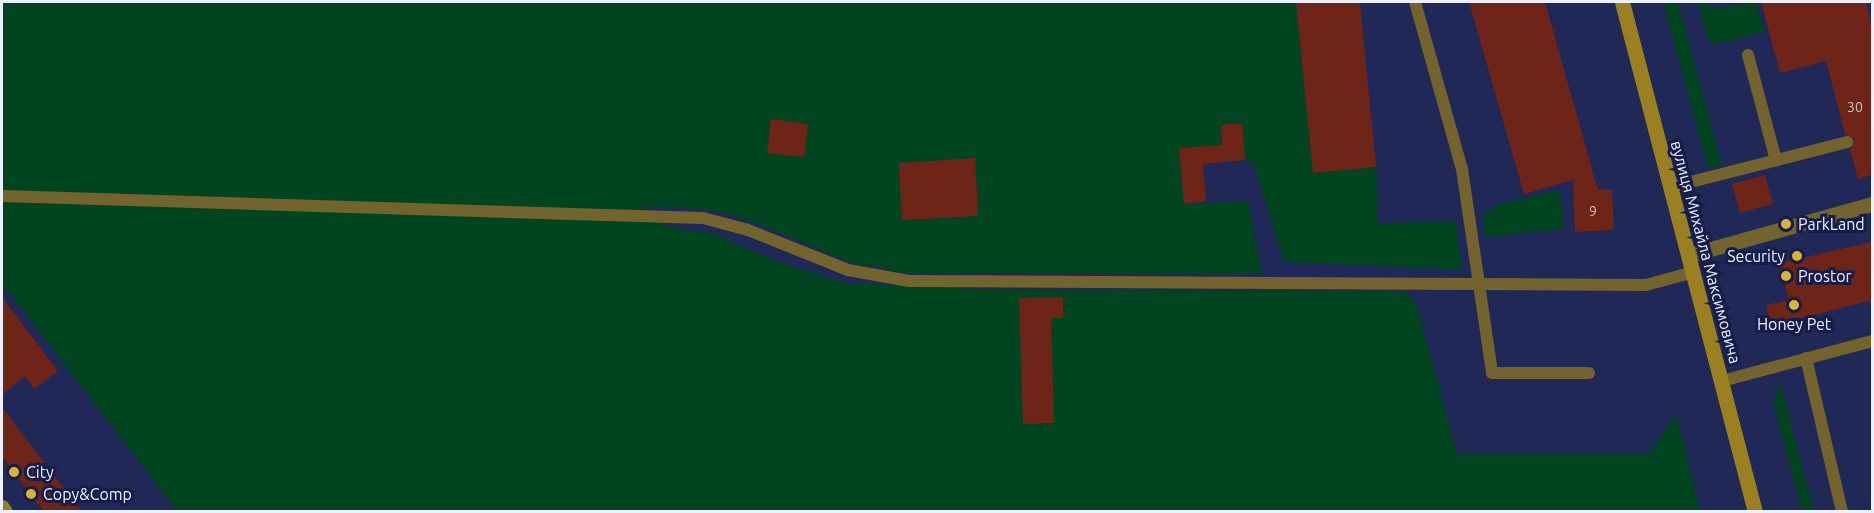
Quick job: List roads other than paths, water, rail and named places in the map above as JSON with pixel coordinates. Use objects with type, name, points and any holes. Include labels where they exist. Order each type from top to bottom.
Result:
[{"type":"main road","name":"вулиця Михайла Максимовича","points":[[1622,2],[1755,512]]},
{"type":"main road","points":[[2,507],[5,512]]},
{"type":"street","points":[[1689,255],[1872,204]]},
{"type":"lane","points":[[1415,2],[1462,170],[1477,284],[1492,373],[1589,373]]},
{"type":"lane","points":[[1748,55],[1776,160]]},
{"type":"lane","points":[[1671,187],[1847,142]]},
{"type":"lane","points":[[2,196],[703,218],[748,230],[848,270],[909,281],[1646,285],[1694,272]]},
{"type":"lane","points":[[1722,381],[1872,341]]},
{"type":"lane","points":[[1806,358],[1842,512]]},
{"type":"place","name":"ParkLand","points":[[1786,224]]},
{"type":"place","name":"Security","points":[[1797,256]]},
{"type":"place","name":"Prostor","points":[[1786,276]]},
{"type":"place","name":"Honey Pet","points":[[1794,305]]},
{"type":"place","name":"City","points":[[14,472]]},
{"type":"place","name":"Copy&Comp","points":[[31,494]]}]
